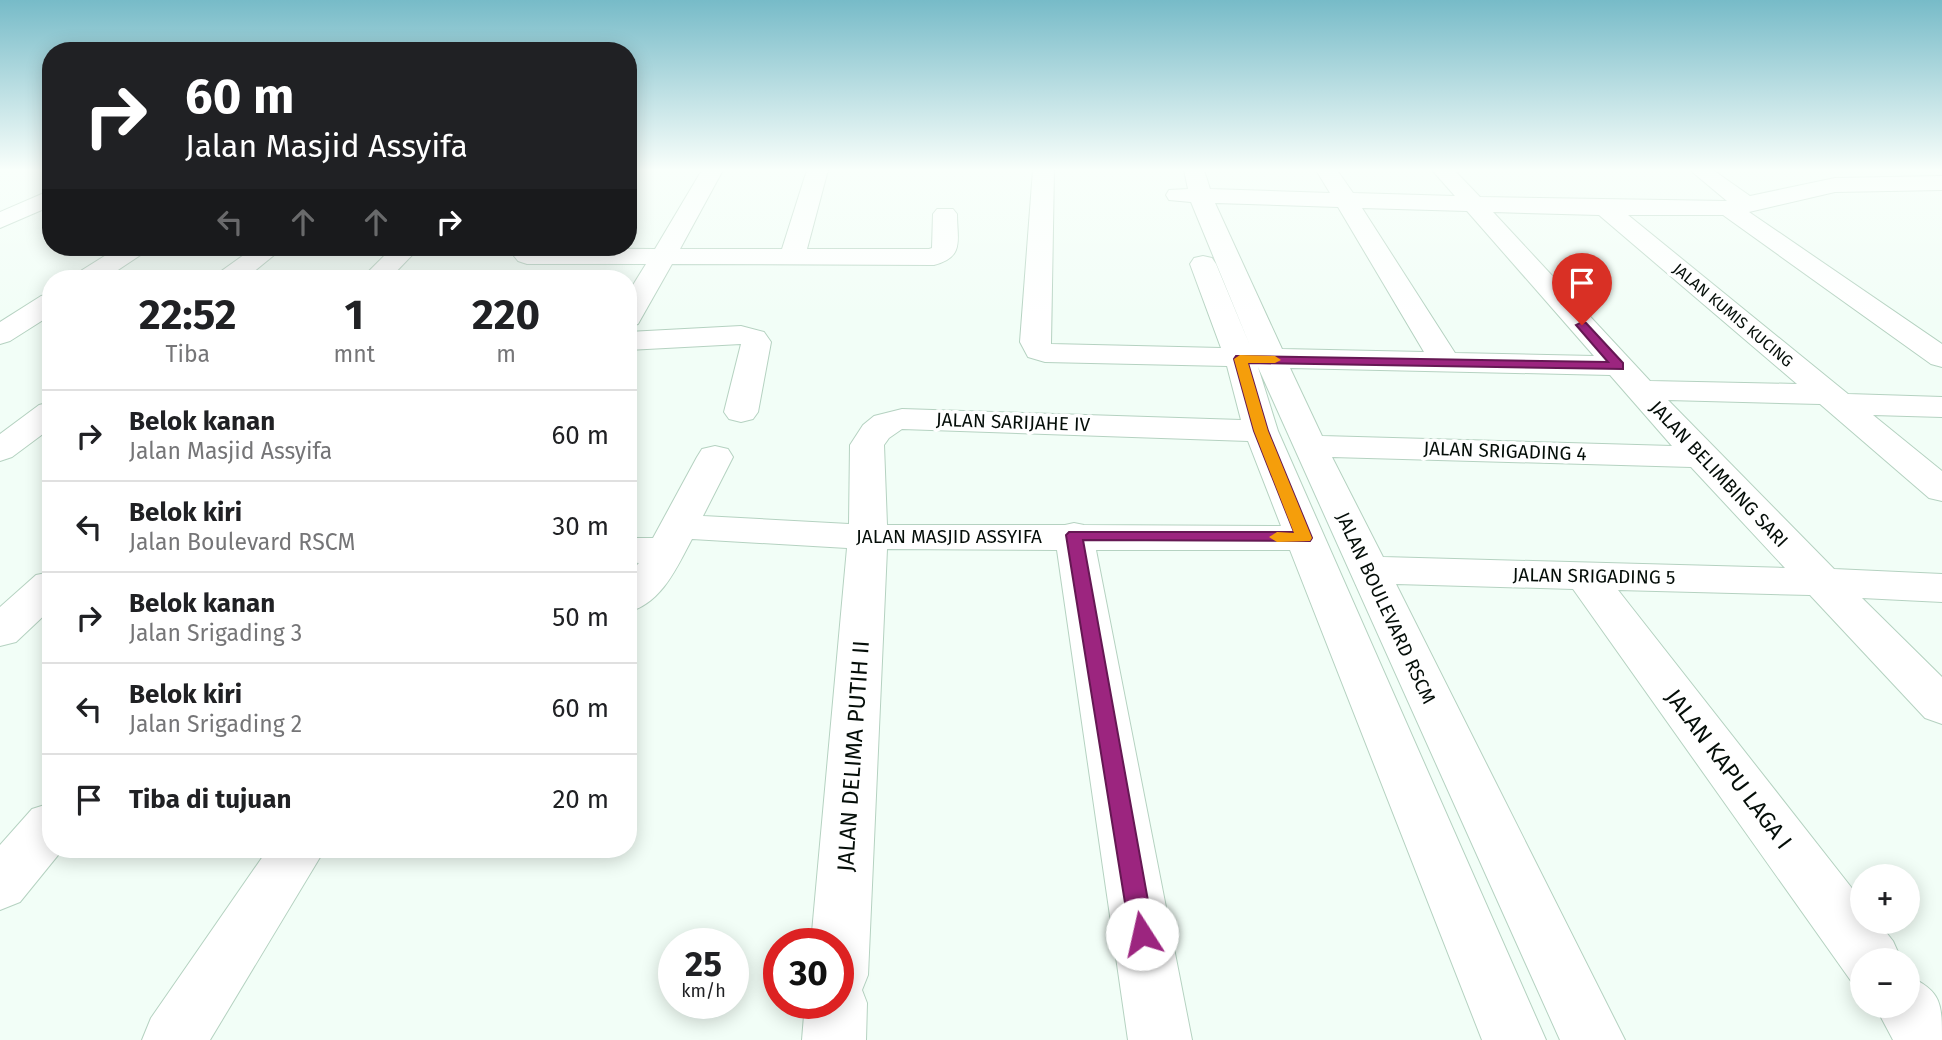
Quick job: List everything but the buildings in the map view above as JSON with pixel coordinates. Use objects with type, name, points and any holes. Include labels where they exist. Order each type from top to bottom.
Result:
[{"type":"street","points":[[637,302],[684,219]]},
{"type":"street","points":[[792,258],[804,219]]},
{"type":"street","points":[[636,256],[934,257],[945,251],[944,219]]},
{"type":"street","points":[[1041,219],[1035,342],[1039,351],[1052,354],[1446,363],[1629,378],[1834,400],[1942,407]]},
{"type":"street","name":"JALAN BOULEVARD RSCM","points":[[1200,219],[1256,359],[1309,446],[1593,1040]]},
{"type":"street","points":[[1357,219],[1446,363]]},
{"type":"street","name":"JALAN BELIMBING SARI","points":[[1487,219],[1701,457],[1942,706]]},
{"type":"street","name":"JALAN KUMIS KUCING","points":[[1618,219],[1942,490]]},
{"type":"street","points":[[1754,219],[1942,358]]},
{"type":"street","points":[[100,270],[122,256]]},
{"type":"street","points":[[240,270],[259,256]]},
{"type":"street","points":[[383,270],[398,256]]},
{"type":"street","points":[[517,270],[528,256]]},
{"type":"street","points":[[0,335],[42,312]]},
{"type":"street","points":[[637,341],[741,335],[754,338],[756,342],[741,412]]},
{"type":"street","name":"JALAN BOULEVARD RSCM","points":[[1256,359],[1261,431],[1514,1040]]},
{"type":"street","points":[[0,450],[42,419]]},
{"type":"street","name":"JALAN SARIJAHE IV","points":[[868,537],[867,445],[875,432],[886,423],[916,419],[1261,431]]},
{"type":"street","name":"JALAN SRIGADING 4","points":[[1309,446],[1701,457]]},
{"type":"street","points":[[637,589],[655,570],[658,542],[715,457]]},
{"type":"street","points":[[1074,535],[1160,1040]]},
{"type":"street","name":"JALAN MASJID ASSYIFA","points":[[658,542],[1074,535],[1304,538]]},
{"type":"street","name":"JALAN DELIMA PUTIH II","points":[[841,928],[868,537]]},
{"type":"street","name":"JALAN SRIGADING 5","points":[[1368,570],[1820,582],[1942,588]]},
{"type":"street","name":"JALAN KAPU LAGA I","points":[[1586,577],[1862,948]]},
{"type":"street","points":[[0,631],[42,593]]},
{"type":"street","points":[[0,885],[42,836]]},
{"type":"street","points":[[174,1040],[292,858]]},
{"type":"street","points":[[1915,1018],[1931,1040]]},
{"type":"street","points":[[834,1040],[835,1019]]},
{"type":"slow traffic","points":[[1275,360],[1240,359],[1261,431],[1304,538],[1277,537]]},
{"type":"route","points":[[1142,934],[1074,535],[1304,538],[1261,431],[1240,359],[1618,366],[1582,325]]}]
